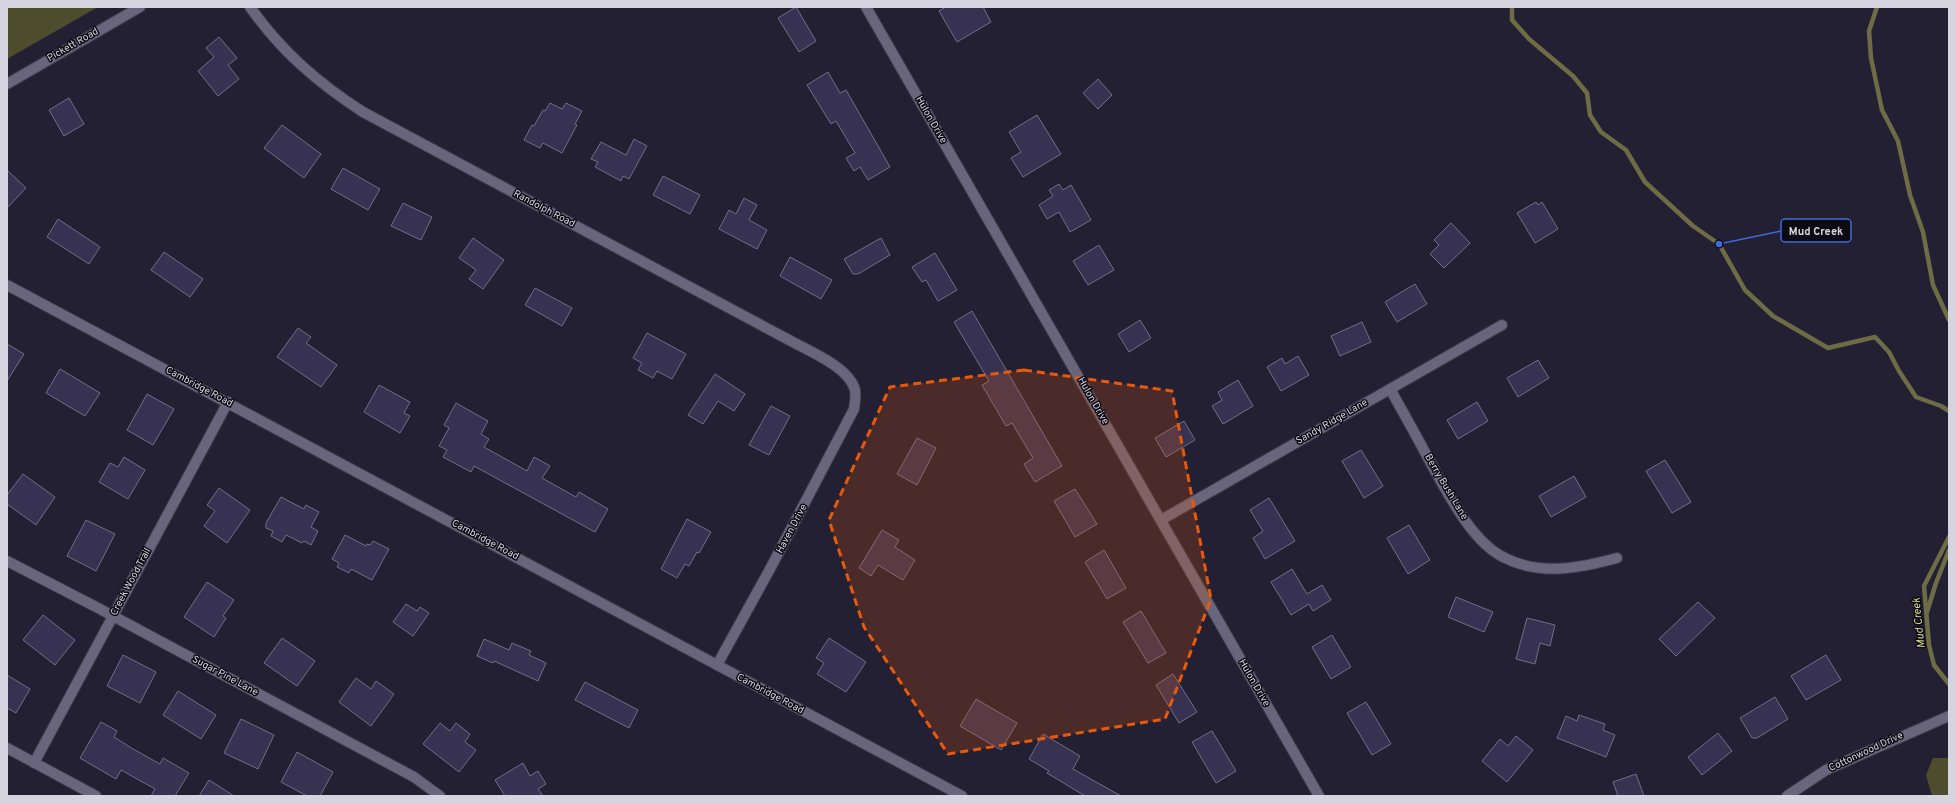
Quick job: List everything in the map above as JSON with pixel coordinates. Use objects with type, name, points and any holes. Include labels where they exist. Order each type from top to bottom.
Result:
[{"type":"street","name":"Pickett Road","points":[[7,84],[140,7]]},
{"type":"street","name":"Randolph Road","points":[[250,7],[298,63],[313,77],[352,105],[462,166],[823,358],[843,372],[854,388]]},
{"type":"street","name":"Hulon Drive","points":[[866,7],[1319,796]]},
{"type":"street","name":"Cambridge Road","points":[[7,285],[962,796]]},
{"type":"street","name":"Sandy Ridge Lane","points":[[1161,520],[1502,325]]},
{"type":"street","name":"Haven Drive","points":[[717,665],[770,569],[854,409],[854,388]]},
{"type":"street","name":"Berry Bush Lane","points":[[1390,389],[1460,513],[1471,528],[1497,553],[1514,562],[1528,566],[1560,569],[1581,568],[1617,558]]},
{"type":"street","name":"Creek Wood Trail","points":[[34,763],[228,402]]},
{"type":"street","name":"Sugar Pine Lane","points":[[7,561],[414,777],[440,796]]},
{"type":"street","name":"Cottonwood Drive","points":[[1787,796],[1826,770],[1949,716]]},
{"type":"street","points":[[7,748],[96,796]]},
{"type":"highlighted area","points":[[1024,370],[1172,391],[1211,599],[1165,719],[948,754],[864,627],[829,520],[890,387]]},
{"type":"shaded area","points":[[7,7],[98,7],[7,59]]},
{"type":"shaded area","points":[[1933,758],[1949,758],[1949,796],[1932,796],[1926,775]]},
{"type":"building","points":[[796,7],[816,41],[799,52],[778,18]]},
{"type":"building","points":[[946,7],[983,7],[991,22],[957,42],[939,11]]},
{"type":"building","points":[[219,37],[237,58],[228,65],[239,79],[218,96],[198,71],[214,57],[206,48]]},
{"type":"building","points":[[828,72],[840,93],[846,90],[890,167],[868,180],[860,167],[854,171],[846,158],[855,153],[836,121],[831,124],[807,85]]},
{"type":"building","points":[[1098,79],[1112,95],[1098,109],[1083,93]]},
{"type":"building","points":[[69,98],[84,124],[64,136],[49,110]]},
{"type":"building","points":[[550,103],[562,109],[566,103],[582,111],[575,124],[577,125],[562,153],[543,143],[540,148],[524,140],[532,125],[534,126],[543,110],[545,111]]},
{"type":"building","points":[[1037,115],[1061,154],[1023,177],[1011,158],[1021,152],[1009,132]]},
{"type":"building","points":[[282,125],[321,154],[304,178],[264,148]]},
{"type":"building","points":[[634,139],[647,146],[629,179],[623,176],[621,181],[595,167],[598,162],[591,159],[601,142],[626,155]]},
{"type":"building","points":[[343,168],[380,189],[368,210],[331,189]]},
{"type":"building","points":[[7,170],[26,188],[7,208]]},
{"type":"building","points":[[663,176],[700,195],[690,214],[653,195]]},
{"type":"building","points":[[1059,184],[1063,190],[1071,185],[1091,220],[1070,232],[1059,212],[1047,219],[1039,205],[1053,196],[1049,190]]},
{"type":"building","points":[[744,198],[757,205],[749,220],[767,230],[757,249],[719,229],[729,210],[736,214]]},
{"type":"building","points":[[1536,202],[1538,205],[1542,202],[1558,229],[1535,243],[1517,213]]},
{"type":"building","points":[[403,203],[432,217],[421,240],[391,226]]},
{"type":"building","points":[[58,219],[100,247],[89,264],[47,237]]},
{"type":"building","points":[[1451,223],[1470,243],[1444,268],[1430,254],[1439,245],[1434,240]]},
{"type":"building","points":[[473,238],[504,260],[483,289],[469,279],[476,270],[459,258]]},
{"type":"building","points":[[881,238],[890,255],[858,274],[853,274],[844,259]]},
{"type":"building","points":[[1099,245],[1114,270],[1088,285],[1073,261]]},
{"type":"building","points":[[164,252],[203,279],[190,297],[151,270]]},
{"type":"building","points":[[935,253],[957,290],[938,301],[926,280],[922,282],[912,267]]},
{"type":"building","points":[[790,257],[832,280],[821,299],[780,276]]},
{"type":"building","points":[[1415,284],[1427,304],[1397,322],[1385,302]]},
{"type":"building","points":[[535,288],[572,308],[562,326],[525,305]]},
{"type":"building","points":[[972,311],[1062,466],[1035,482],[1024,464],[1033,458],[1012,423],[1006,426],[982,385],[989,381],[954,322]]},
{"type":"building","points":[[1140,320],[1151,338],[1129,352],[1118,334]]},
{"type":"building","points":[[1362,322],[1371,342],[1340,356],[1331,336]]},
{"type":"building","points":[[298,328],[311,337],[306,343],[337,365],[321,387],[277,357]]},
{"type":"building","points":[[647,333],[686,354],[672,379],[657,371],[653,378],[638,370],[642,363],[633,358]]},
{"type":"building","points":[[7,344],[24,354],[7,381]]},
{"type":"building","points":[[1298,356],[1309,375],[1281,391],[1267,367],[1282,358],[1285,364]]},
{"type":"building","points":[[1538,360],[1549,378],[1518,397],[1507,378]]},
{"type":"building","points":[[60,369],[100,393],[85,416],[46,393]]},
{"type":"building","points":[[715,374],[745,394],[734,411],[718,401],[703,424],[688,415]]},
{"type":"building","points":[[1238,380],[1253,406],[1223,424],[1212,406],[1222,400],[1218,392]]},
{"type":"building","points":[[379,385],[410,402],[404,413],[410,416],[400,433],[364,412]]},
{"type":"building","points":[[147,394],[174,409],[153,445],[127,430]]},
{"type":"building","points":[[1477,402],[1488,421],[1458,439],[1447,420]]},
{"type":"building","points":[[456,403],[488,421],[481,434],[489,439],[484,447],[527,471],[534,457],[550,466],[542,478],[576,497],[579,492],[608,509],[595,532],[474,466],[471,472],[443,457],[447,450],[439,446],[449,428],[444,425]]},
{"type":"building","points":[[771,406],[790,416],[769,455],[749,445]]},
{"type":"building","points":[[1184,421],[1195,440],[1166,457],[1155,438]]},
{"type":"building","points":[[917,438],[936,448],[917,485],[897,474]]},
{"type":"building","points":[[1361,450],[1383,486],[1364,498],[1342,461]]},
{"type":"building","points":[[124,457],[145,470],[128,499],[99,482],[110,463],[118,467]]},
{"type":"building","points":[[1665,460],[1691,502],[1672,513],[1646,471]]},
{"type":"building","points":[[23,474],[55,497],[36,525],[7,504],[7,495]]},
{"type":"building","points":[[1574,476],[1586,497],[1551,517],[1539,496]]},
{"type":"building","points":[[219,488],[250,510],[227,543],[204,526],[215,511],[207,505]]},
{"type":"building","points":[[1075,489],[1097,524],[1075,537],[1054,501]]},
{"type":"building","points":[[281,497],[304,509],[306,505],[319,512],[311,527],[318,531],[311,545],[304,541],[302,543],[286,535],[282,542],[271,536],[273,531],[266,528],[266,523]]},
{"type":"building","points":[[1269,498],[1295,541],[1265,559],[1253,538],[1263,531],[1250,510]]},
{"type":"building","points":[[687,519],[711,532],[699,553],[697,552],[689,566],[685,564],[677,578],[661,569]]},
{"type":"building","points":[[86,520],[115,534],[96,571],[67,556]]},
{"type":"building","points":[[1409,525],[1430,560],[1408,574],[1387,538]]},
{"type":"building","points":[[882,530],[899,540],[895,547],[915,560],[903,580],[878,565],[871,576],[859,568]]},
{"type":"building","points":[[345,535],[366,546],[367,544],[370,545],[373,541],[389,549],[372,580],[351,569],[349,573],[337,567],[339,563],[332,559]]},
{"type":"building","points":[[1104,550],[1126,588],[1107,599],[1085,562]]},
{"type":"building","points":[[1292,569],[1307,594],[1322,585],[1331,600],[1313,611],[1309,604],[1291,615],[1271,582]]},
{"type":"building","points":[[207,582],[234,600],[223,616],[226,618],[214,637],[184,617]]},
{"type":"building","points":[[1456,597],[1493,612],[1484,632],[1448,617]]},
{"type":"building","points":[[1698,602],[1715,618],[1676,656],[1659,639]]},
{"type":"building","points":[[406,604],[417,611],[420,607],[429,613],[413,636],[393,622]]},
{"type":"building","points":[[1141,611],[1166,653],[1148,663],[1123,622]]},
{"type":"building","points":[[43,615],[75,640],[55,665],[23,640]]},
{"type":"building","points":[[1527,618],[1555,625],[1550,646],[1540,643],[1535,664],[1516,659]]},
{"type":"building","points":[[1332,635],[1351,667],[1331,679],[1312,647]]},
{"type":"building","points":[[282,638],[315,661],[297,686],[264,663]]},
{"type":"building","points":[[829,638],[866,662],[846,692],[817,674],[824,663],[816,658]]},
{"type":"building","points":[[484,639],[509,650],[512,643],[531,651],[529,655],[546,663],[538,681],[494,661],[493,663],[477,656]]},
{"type":"building","points":[[123,655],[156,672],[140,703],[107,686]]},
{"type":"building","points":[[1826,655],[1841,680],[1806,700],[1791,676]]},
{"type":"building","points":[[1173,674],[1197,712],[1179,723],[1156,685]]},
{"type":"building","points":[[7,675],[30,689],[16,713],[7,708]]},
{"type":"building","points":[[356,678],[371,689],[376,681],[394,694],[371,726],[339,702]]},
{"type":"building","points":[[585,682],[638,710],[629,728],[575,700]]},
{"type":"building","points":[[178,691],[216,715],[201,739],[163,715]]},
{"type":"building","points":[[1775,697],[1788,719],[1757,738],[1752,738],[1740,718]]},
{"type":"building","points":[[976,699],[1017,723],[1001,750],[960,726]]},
{"type":"building","points":[[1366,702],[1391,744],[1372,755],[1347,713]]},
{"type":"building","points":[[1579,715],[1605,724],[1603,730],[1615,735],[1606,757],[1557,738],[1566,716],[1577,721]]},
{"type":"building","points":[[241,719],[274,735],[258,769],[224,753]]},
{"type":"building","points":[[101,722],[117,731],[114,737],[133,749],[160,764],[163,758],[189,773],[175,796],[151,796],[155,789],[121,770],[116,779],[80,758]]},
{"type":"building","points":[[440,723],[450,731],[456,723],[470,734],[465,742],[476,750],[459,772],[423,744]]},
{"type":"building","points":[[1212,731],[1236,771],[1216,783],[1192,742]]},
{"type":"building","points":[[1718,733],[1732,751],[1702,775],[1688,757]]},
{"type":"building","points":[[1043,734],[1080,756],[1073,769],[1121,796],[1085,796],[1047,773],[1049,771],[1029,759]]},
{"type":"building","points":[[1516,736],[1533,750],[1507,782],[1482,761],[1500,739],[1508,746]]},
{"type":"building","points":[[297,752],[333,772],[320,796],[307,796],[281,782]]},
{"type":"building","points":[[523,763],[530,776],[538,771],[546,784],[538,789],[543,796],[505,796],[495,780]]},
{"type":"building","points":[[1636,774],[1644,796],[1618,796],[1613,782]]},
{"type":"building","points":[[209,780],[234,796],[199,796]]},
{"type":"waterway","name":"Mud Creek","points":[[1512,7],[1512,20],[1529,39],[1573,76],[1587,93],[1590,115],[1601,132],[1626,150],[1645,182],[1693,226],[1719,244],[1745,290],[1773,316],[1828,348],[1875,337],[1889,352],[1899,371],[1916,397],[1941,406],[1949,411]]},
{"type":"waterway","points":[[1877,7],[1869,31],[1871,58],[1882,110],[1898,141],[1910,195],[1923,232],[1933,285],[1949,320]]},
{"type":"waterway","name":"Mud Creek","points":[[1949,537],[1924,586],[1929,645],[1934,665],[1949,684]]},
{"type":"waterway","points":[[1927,612],[1936,583],[1949,550]]},
{"type":"place","name":"Mud Creek","points":[[1719,244]]}]
